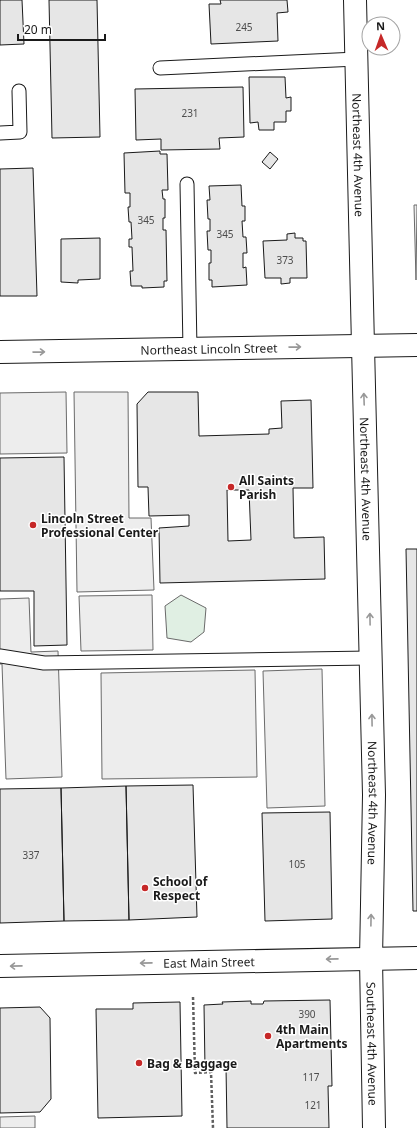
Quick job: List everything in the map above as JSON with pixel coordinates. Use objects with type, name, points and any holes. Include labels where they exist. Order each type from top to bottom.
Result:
[{"type":"street","name":"Northeast 4th Avenue","points":[[355,0],[374,795],[371,959]]},
{"type":"street","name":"Northeast Lincoln Street","points":[[0,352],[417,344]]},
{"type":"street","name":"East Main Street","points":[[0,966],[417,958]]},
{"type":"street","name":"Southeast 4th Avenue","points":[[371,959],[374,1128]]},
{"type":"lane","points":[[160,68],[357,59]]},
{"type":"lane","points":[[0,133],[20,132],[19,90]]},
{"type":"lane","points":[[187,184],[190,349]]},
{"type":"lane","points":[[0,656],[44,663],[370,658]]},
{"type":"path","points":[[193,997],[195,1073],[211,1072],[212,1128]]},
{"type":"green space","points":[[181,595],[206,608],[204,632],[191,642],[167,638],[165,606]]},
{"type":"shaded area","points":[[414,205],[417,205],[416,280]]},
{"type":"shaded area","points":[[66,392],[67,453],[0,454],[0,393]]},
{"type":"shaded area","points":[[74,392],[128,392],[129,518],[151,518],[154,590],[77,592]]},
{"type":"shaded area","points":[[152,595],[153,650],[81,651],[79,596]]},
{"type":"shaded area","points":[[29,598],[31,652],[58,651],[62,777],[6,779],[2,664],[0,664],[0,599]]},
{"type":"shaded area","points":[[322,669],[325,806],[267,808],[263,671]]},
{"type":"shaded area","points":[[255,670],[257,777],[102,779],[101,673]]},
{"type":"shaded area","points":[[35,1116],[35,1128],[0,1128],[0,1117]]},
{"type":"building","points":[[0,0],[22,0],[24,44],[0,45]]},
{"type":"building","points":[[49,0],[97,0],[100,137],[52,138]]},
{"type":"building","points":[[220,0],[287,0],[288,12],[277,13],[278,41],[211,44],[209,4],[221,4]]},
{"type":"building","points":[[249,77],[285,77],[286,98],[291,97],[291,111],[286,111],[286,122],[274,122],[274,130],[259,130],[258,122],[250,123]]},
{"type":"building","points":[[243,87],[244,137],[219,138],[220,149],[161,150],[161,139],[136,140],[135,89]]},
{"type":"building","points":[[160,151],[160,154],[167,154],[168,190],[162,190],[163,199],[165,199],[165,218],[163,218],[163,230],[166,230],[167,281],[164,281],[164,287],[142,288],[142,286],[131,286],[130,271],[133,271],[132,247],[129,247],[129,239],[132,239],[128,207],[130,207],[130,193],[125,193],[124,153]]},
{"type":"building","points":[[270,152],[278,159],[270,169],[262,162]]},
{"type":"building","points":[[33,168],[37,296],[0,296],[0,169]]},
{"type":"building","points":[[241,185],[242,206],[245,206],[245,221],[242,221],[243,237],[246,237],[247,253],[243,253],[243,268],[246,267],[247,285],[212,287],[212,280],[209,280],[211,250],[208,250],[207,231],[210,231],[207,200],[210,200],[209,186]]},
{"type":"building","points":[[295,233],[295,238],[303,238],[303,241],[306,241],[307,278],[290,278],[290,283],[281,284],[281,278],[265,278],[263,241],[287,240],[287,234]]},
{"type":"building","points":[[100,238],[100,279],[78,280],[78,283],[61,282],[61,239]]},
{"type":"building","name":"All Saints Parish","points":[[148,392],[198,392],[199,436],[269,434],[269,429],[282,428],[281,401],[311,400],[313,488],[293,488],[294,538],[324,537],[325,579],[160,583],[159,528],[189,526],[189,515],[149,516],[148,487],[138,487],[137,404]],"holes":[[[227,490],[249,490],[251,540],[228,541]]]},
{"type":"building","name":"Lincoln Street Professional Center","points":[[64,457],[67,645],[34,646],[34,591],[0,591],[0,458]]},
{"type":"building","points":[[406,549],[417,549],[417,911],[413,911]]},
{"type":"building","points":[[193,785],[197,917],[129,920],[126,786]]},
{"type":"building","points":[[126,786],[129,920],[64,921],[61,788]]},
{"type":"building","points":[[61,788],[64,921],[0,923],[0,789]]},
{"type":"building","points":[[330,812],[332,919],[265,921],[262,813]]},
{"type":"building","name":"4th Main Apartments","points":[[330,1000],[332,1086],[328,1086],[329,1128],[227,1128],[226,1067],[205,1068],[204,1005],[223,1004],[222,1002],[251,1001],[251,1004],[263,1004],[264,1001]]},
{"type":"building","name":"Bag & Baggage","points":[[180,1002],[182,1116],[98,1118],[96,1009],[133,1009],[133,1003]]},
{"type":"building","points":[[40,1007],[50,1018],[51,1099],[40,1112],[0,1113],[0,1008]]},
{"type":"place","name":"All Saints Parish","points":[[231,487]]},
{"type":"place","name":"Lincoln Street Professional Center","points":[[33,525]]},
{"type":"place","name":"School of Respect","points":[[145,888]]},
{"type":"place","name":"4th Main Apartments","points":[[268,1036]]},
{"type":"place","name":"Bag & Baggage","points":[[139,1063]]}]
